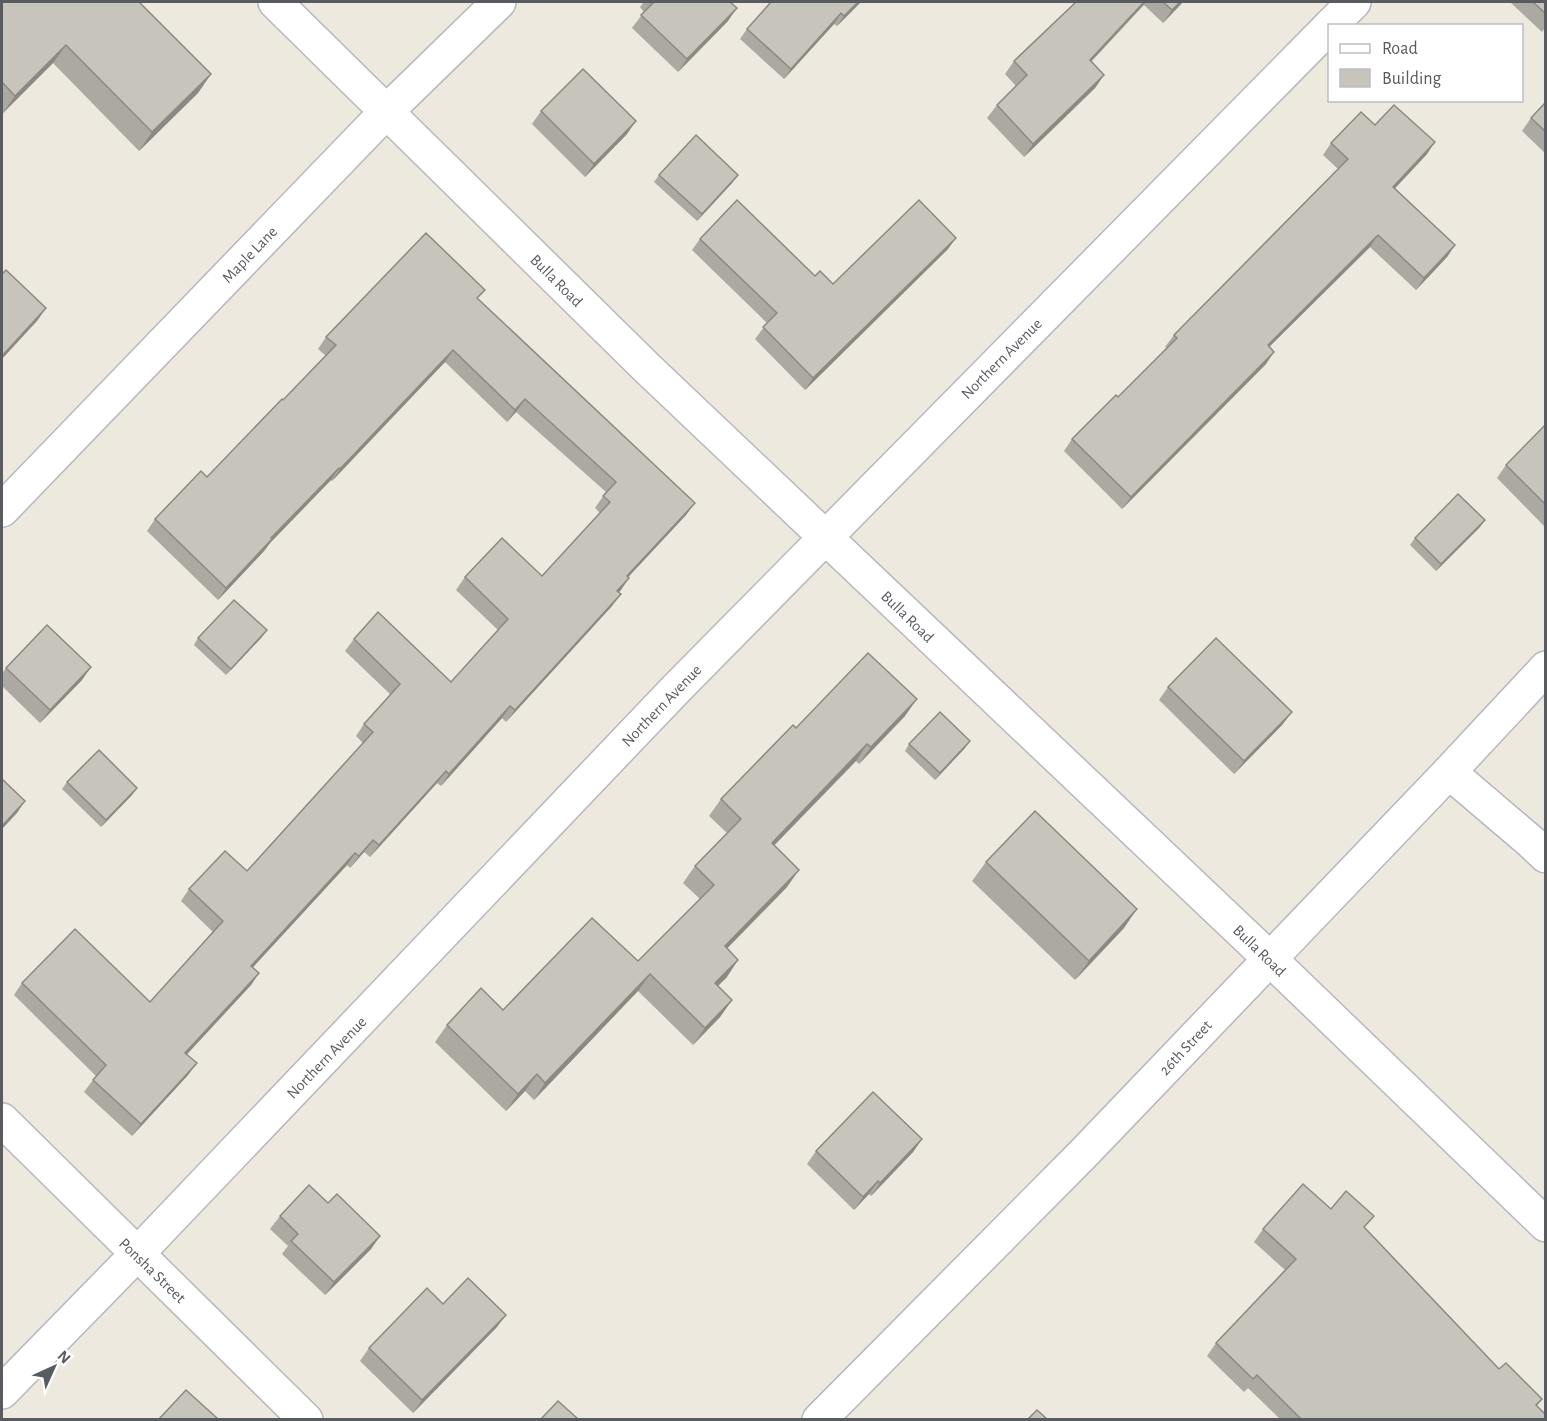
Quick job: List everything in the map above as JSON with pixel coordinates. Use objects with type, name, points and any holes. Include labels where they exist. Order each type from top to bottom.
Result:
[{"type":"street","name":"Bulla Road","points":[[275,2],[647,368],[1269,958],[1545,1225]]},
{"type":"street","name":"Maple Lane","points":[[2,510],[387,111],[499,2]]},
{"type":"street","name":"Northern Avenue","points":[[1332,24],[1354,2]]},
{"type":"street","name":"Northern Avenue","points":[[2,1392],[137,1254],[676,689],[1328,28]]},
{"type":"street","name":"26th Street","points":[[819,1419],[1083,1154],[1449,772],[1545,668]]},
{"type":"street","points":[[1449,772],[1530,840],[1545,856]]},
{"type":"street","name":"Ponsha Street","points":[[2,1120],[306,1419]]},
{"type":"building","points":[[2,2],[139,2],[211,74],[152,132],[66,45],[15,96],[2,82]]},
{"type":"building","points":[[654,2],[730,2],[737,8],[687,59],[641,15]]},
{"type":"building","points":[[771,2],[858,2],[844,16],[841,13],[791,69],[747,29]]},
{"type":"building","points":[[1076,2],[1144,2],[1090,60],[1104,75],[1033,144],[997,105],[1027,75],[1014,61]]},
{"type":"building","points":[[1163,2],[1180,2],[1172,10]]},
{"type":"building","points":[[1533,2],[1545,2],[1545,13]]},
{"type":"building","points":[[583,69],[636,121],[594,164],[541,111]]},
{"type":"building","points":[[1545,103],[1545,131],[1531,118]]},
{"type":"building","points":[[1394,105],[1435,142],[1393,187],[1455,245],[1424,278],[1378,235],[1268,345],[1274,352],[1131,497],[1072,439],[1177,338],[1174,335],[1348,159],[1331,143],[1361,112],[1375,125]]},
{"type":"building","points":[[696,135],[738,175],[702,214],[659,175]]},
{"type":"building","points":[[737,200],[815,276],[820,271],[833,284],[919,200],[956,238],[813,378],[763,327],[777,313],[700,239]]},
{"type":"building","points":[[426,233],[485,290],[477,298],[695,503],[627,576],[629,578],[617,591],[621,594],[515,710],[510,706],[449,774],[446,771],[379,845],[373,840],[359,856],[355,853],[251,966],[259,973],[185,1053],[197,1063],[141,1124],[93,1080],[106,1065],[22,983],[75,929],[150,1002],[223,921],[189,889],[225,851],[247,871],[373,732],[364,724],[400,684],[354,639],[378,612],[451,682],[508,619],[465,577],[502,538],[542,576],[610,502],[603,496],[616,482],[525,399],[515,410],[453,350],[271,538],[226,588],[155,519],[201,471],[207,477],[336,345],[326,337]]},
{"type":"building","points":[[6,270],[46,308],[2,356],[2,274]]},
{"type":"building","points":[[1545,425],[1545,504],[1506,465]]},
{"type":"building","points":[[1458,494],[1485,520],[1441,564],[1415,538]]},
{"type":"building","points":[[234,600],[267,630],[231,669],[198,638]]},
{"type":"building","points":[[47,625],[91,667],[50,710],[6,668]]},
{"type":"building","points":[[1216,638],[1292,712],[1244,761],[1168,687]]},
{"type":"building","points":[[868,653],[917,699],[871,747],[867,744],[772,843],[799,870],[725,946],[738,960],[715,983],[732,1000],[705,1028],[650,974],[545,1083],[537,1074],[518,1094],[447,1025],[481,988],[503,1010],[592,918],[638,961],[714,885],[695,866],[741,819],[721,799],[793,725],[796,728]]},
{"type":"building","points":[[940,712],[970,741],[940,773],[909,744]]},
{"type":"building","points":[[99,750],[137,788],[106,820],[67,782]]},
{"type":"building","points":[[2,779],[25,801],[2,826]]},
{"type":"building","points":[[1035,811],[1137,909],[1089,961],[986,862]]},
{"type":"building","points":[[873,1092],[922,1139],[880,1183],[878,1181],[863,1197],[816,1151]]},
{"type":"building","points":[[1303,1184],[1331,1209],[1346,1191],[1374,1216],[1364,1227],[1499,1369],[1506,1363],[1542,1399],[1536,1405],[1545,1414],[1545,1419],[1301,1419],[1257,1375],[1253,1379],[1216,1343],[1296,1259],[1263,1229]]},
{"type":"building","points":[[309,1185],[328,1203],[337,1194],[380,1236],[334,1282],[291,1241],[298,1234],[280,1216]]},
{"type":"building","points":[[468,1278],[506,1315],[422,1400],[369,1348],[427,1288],[443,1304]]},
{"type":"building","points":[[186,1390],[218,1419],[159,1419]]},
{"type":"building","points":[[558,1401],[578,1419],[541,1419]]},
{"type":"building","points":[[1037,1410],[1047,1419],[1028,1419]]}]
